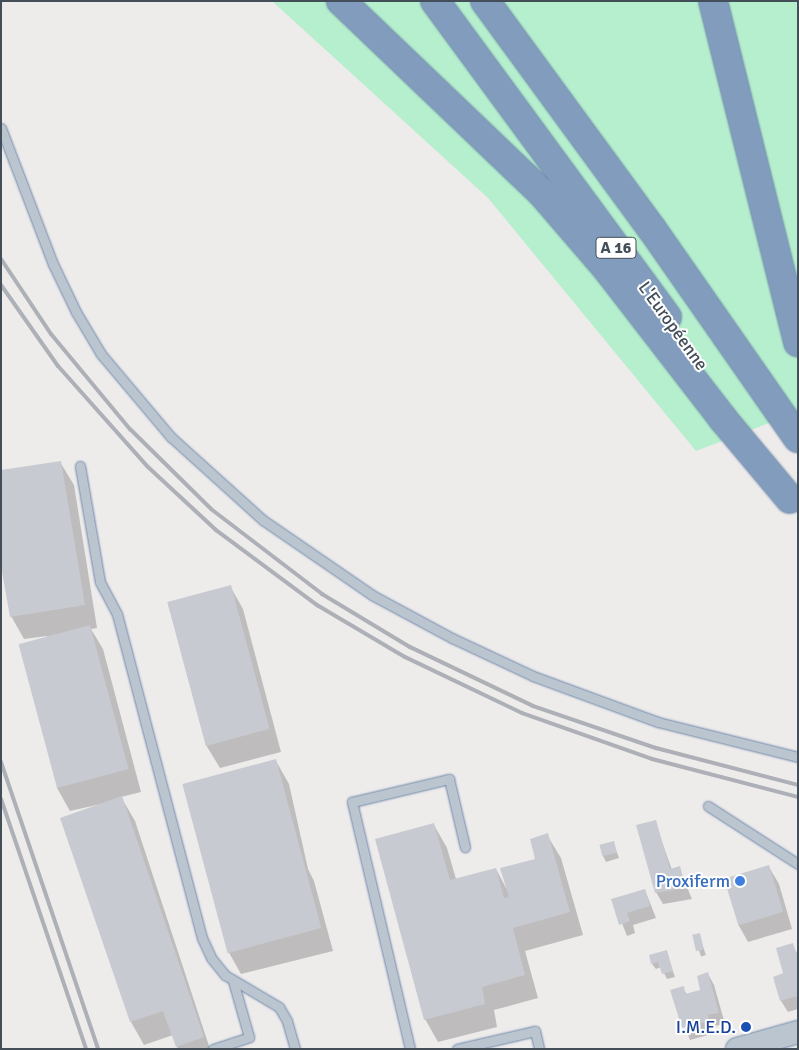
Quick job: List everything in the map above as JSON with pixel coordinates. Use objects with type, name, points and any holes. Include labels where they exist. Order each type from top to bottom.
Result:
[{"type":"highway","points":[[341,1],[541,192],[608,270],[713,407],[794,505]]},
{"type":"highway","name":"L'Européenne","points":[[435,1],[679,334],[794,505]]},
{"type":"highway","name":"A 16","points":[[485,1],[652,229],[798,438]]},
{"type":"highway","points":[[713,1],[798,343]]},
{"type":"street","points":[[737,1049],[798,1032]]},
{"type":"lane","points":[[1,128],[57,272],[101,354],[171,437],[263,520],[372,595],[452,638],[533,676],[665,724],[798,757]]},
{"type":"lane","points":[[80,466],[100,582],[117,614],[202,938],[217,967],[233,981],[279,1008],[287,1021],[295,1049]]},
{"type":"lane","points":[[410,1049],[352,802],[449,779],[465,847]]},
{"type":"lane","points":[[708,806],[798,864]]},
{"type":"lane","points":[[214,1049],[249,1037],[233,981]]},
{"type":"lane","points":[[457,1049],[535,1031],[539,1049]]},
{"type":"green space","points":[[272,1],[798,1],[798,412],[696,451],[488,198]]},
{"type":"building","points":[[61,461],[85,605],[10,617],[1,566],[1,470]]},
{"type":"building","points":[[231,585],[270,729],[206,746],[167,602]]},
{"type":"building","points":[[90,625],[129,769],[57,788],[19,644]]},
{"type":"building","points":[[276,759],[321,928],[228,953],[182,784]]},
{"type":"building","points":[[122,796],[204,1037],[176,1047],[163,1011],[130,1022],[60,818]]},
{"type":"building","points":[[656,820],[670,869],[680,866],[686,888],[655,893],[636,825]]},
{"type":"building","points":[[434,823],[450,880],[496,868],[504,898],[509,897],[500,868],[535,859],[530,839],[548,833],[570,912],[513,928],[525,975],[482,987],[485,1004],[424,1020],[375,839]]},
{"type":"building","points":[[614,841],[617,853],[602,856],[599,845]]},
{"type":"building","points":[[769,865],[783,912],[738,926],[724,879]]},
{"type":"building","points":[[645,889],[650,906],[627,913],[630,921],[619,925],[611,899]]},
{"type":"building","points":[[700,933],[704,950],[696,951],[692,935]]},
{"type":"building","points":[[793,943],[798,959],[798,996],[780,1001],[773,977],[783,973],[776,948]]},
{"type":"building","points":[[667,950],[673,971],[662,974],[658,962],[651,964],[649,955]]},
{"type":"building","points":[[708,972],[719,1013],[708,1015],[709,1021],[682,1028],[670,990],[684,986],[685,994],[700,990],[697,976]]},
{"type":"railway","points":[[1,259],[51,334],[130,429],[211,509],[322,594],[410,647],[533,706],[656,748],[798,785]]},
{"type":"railway","points":[[1,285],[58,366],[148,467],[216,530],[317,605],[405,657],[522,713],[652,759],[798,797]]},
{"type":"railway","points":[[1,762],[98,1049]]},
{"type":"railway","points":[[1,799],[86,1049]]},
{"type":"place","name":"Proxiferm","points":[[740,881]]},
{"type":"place","name":"I.M.E.D.","points":[[746,1027]]}]
